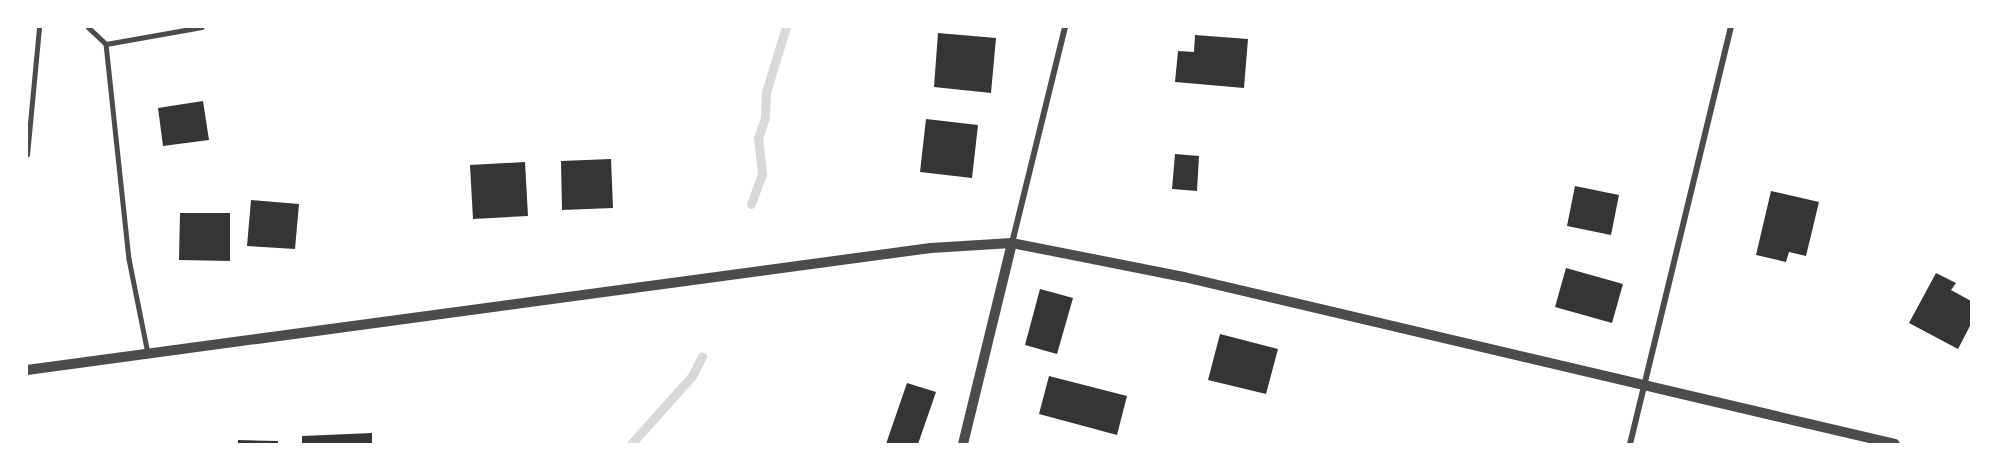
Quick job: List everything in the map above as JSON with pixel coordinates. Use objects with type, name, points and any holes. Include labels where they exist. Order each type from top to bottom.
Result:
[{"type":"street","points":[[963,444],[1065,27]]},
{"type":"street","points":[[1630,444],[1731,27]]},
{"type":"street","points":[[27,370],[931,248],[1012,243],[1184,276],[1645,383],[1895,444]]},
{"type":"lane","points":[[27,154],[39,27]]},
{"type":"lane","points":[[88,27],[106,44],[126,238],[148,353]]},
{"type":"lane","points":[[106,44],[202,27]]},
{"type":"building","points":[[938,33],[996,38],[991,93],[934,87]]},
{"type":"building","points":[[1195,35],[1248,39],[1244,88],[1175,82],[1178,51],[1194,52]]},
{"type":"building","points":[[203,101],[209,140],[163,146],[158,108]]},
{"type":"building","points":[[926,119],[978,125],[972,178],[920,172]]},
{"type":"building","points":[[1175,154],[1199,156],[1197,191],[1172,189]]},
{"type":"building","points":[[611,159],[613,208],[562,210],[561,161]]},
{"type":"building","points":[[525,162],[528,216],[473,219],[470,165]]},
{"type":"building","points":[[1575,186],[1619,195],[1611,235],[1567,226]]},
{"type":"building","points":[[1771,191],[1819,202],[1806,256],[1789,252],[1786,262],[1756,255]]},
{"type":"building","points":[[251,200],[299,204],[295,249],[247,246]]},
{"type":"building","points":[[180,213],[230,213],[230,261],[179,260]]},
{"type":"building","points":[[1566,268],[1623,284],[1612,323],[1555,307]]},
{"type":"building","points":[[1936,273],[1956,283],[1951,290],[1971,301],[1971,324],[1958,349],[1909,323]]},
{"type":"building","points":[[1040,289],[1073,298],[1057,354],[1025,345]]},
{"type":"building","points":[[1220,334],[1278,349],[1266,394],[1208,380]]},
{"type":"building","points":[[1049,376],[1127,396],[1117,435],[1039,414]]},
{"type":"building","points":[[907,383],[936,392],[918,444],[886,444]]},
{"type":"building","points":[[372,433],[372,444],[302,444],[302,436]]},
{"type":"building","points":[[238,440],[278,441],[278,444],[238,444]]},
{"type":"waterway","points":[[751,204],[762,174],[758,138],[765,118],[766,92],[786,27]]},
{"type":"waterway","points":[[631,444],[692,376],[702,356]]}]
